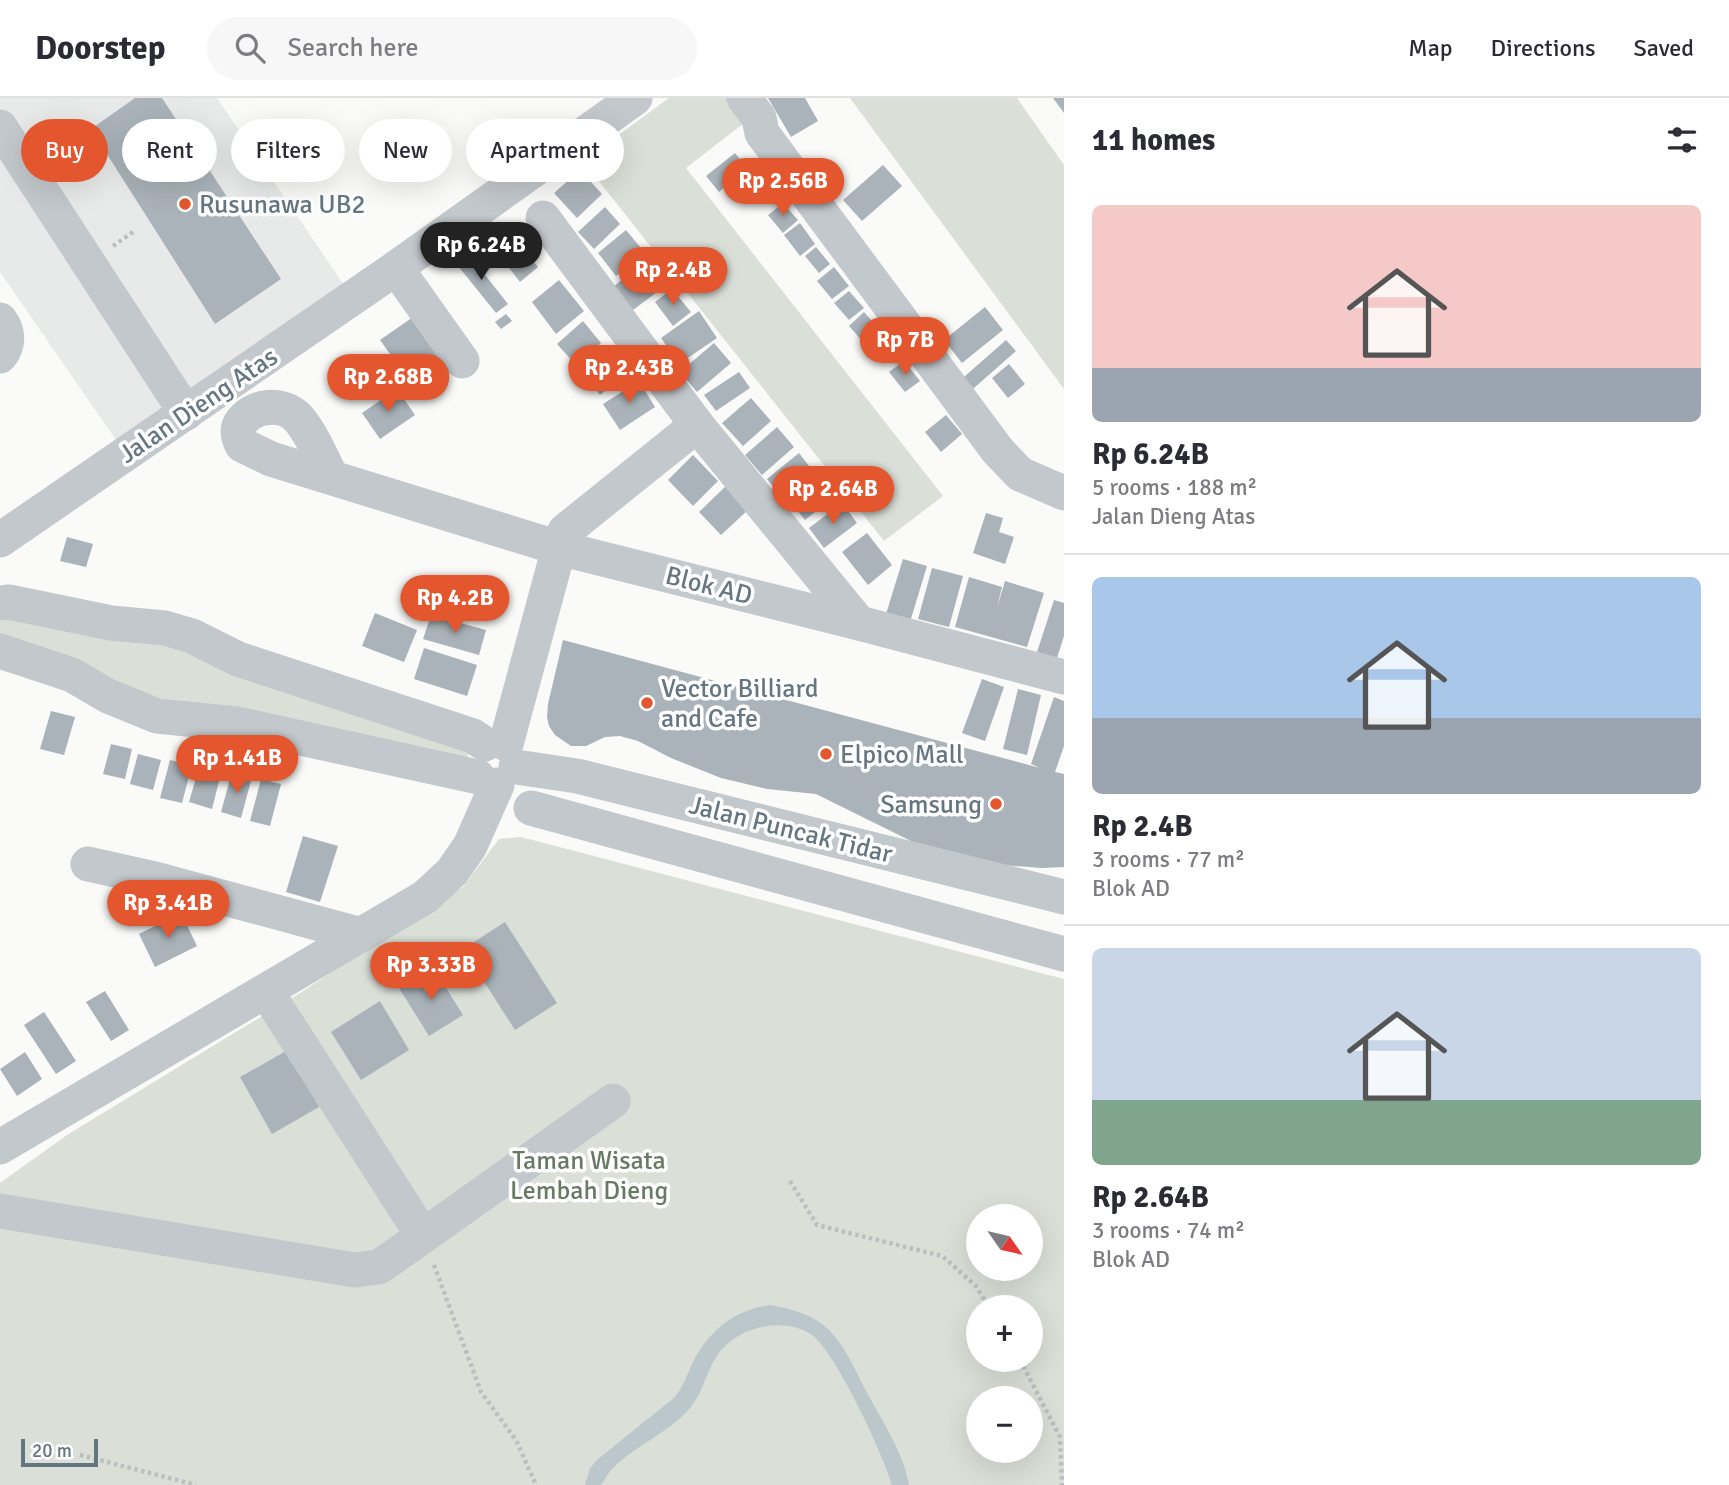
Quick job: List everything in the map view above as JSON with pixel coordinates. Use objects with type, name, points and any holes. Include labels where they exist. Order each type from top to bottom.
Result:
[{"type":"street","name":"Jalan Dieng Atas","points":[[0,540],[396,268],[635,98]]},
{"type":"street","points":[[744,98],[759,118],[762,133],[998,451],[1020,474],[1064,493]]},
{"type":"street","points":[[0,127],[186,413]]},
{"type":"street","points":[[543,218],[697,425],[859,623]]},
{"type":"street","points":[[396,268],[462,361]]},
{"type":"street","points":[[0,320],[8,338],[5,350],[0,356]]},
{"type":"street","points":[[1,1144],[425,897],[452,872],[470,846],[565,531],[697,425]]},
{"type":"street","name":"Blok AD","points":[[331,476],[556,563],[859,623],[1064,677]]},
{"type":"street","points":[[0,603],[9,602],[111,623],[165,628],[192,636],[238,659],[473,736],[497,763]]},
{"type":"street","points":[[0,651],[72,676],[108,696],[157,716],[237,724],[497,763]]},
{"type":"street","name":"Jalan Puncak Tidar","points":[[497,763],[577,776],[1064,898]]},
{"type":"street","points":[[531,808],[1064,954]]},
{"type":"street","points":[[88,864],[151,878],[361,935]]},
{"type":"street","points":[[266,991],[423,1236]]},
{"type":"street","points":[[0,1211],[355,1270],[379,1267],[613,1101]]},
{"type":"path","points":[[790,1181],[817,1225],[942,1256],[975,1285],[981,1295]]},
{"type":"path","points":[[423,1236],[481,1392],[516,1440],[536,1485]]},
{"type":"path","points":[[1026,1372],[1060,1437],[1062,1485]]},
{"type":"path","points":[[80,1455],[196,1485]]},
{"type":"shaded area","points":[[0,98],[217,98],[231,119],[231,182],[274,182],[344,285],[118,443],[0,272]]},
{"type":"shaded area","points":[[770,1305],[809,1316],[823,1324],[835,1337],[850,1359],[891,1436],[909,1485],[892,1485],[858,1405],[822,1345],[803,1330],[782,1325],[760,1327],[731,1341],[717,1356],[698,1396],[685,1414],[623,1459],[601,1485],[585,1485],[590,1468],[598,1459],[675,1397],[695,1358],[717,1329],[746,1311]]},
{"type":"green space","points":[[669,98],[732,98],[748,120],[686,168],[943,496],[884,541],[600,182],[624,182],[624,131]]},
{"type":"green space","points":[[850,98],[1017,98],[1064,165],[1064,389]]},
{"type":"green space","points":[[7,617],[153,639],[469,751],[467,759],[189,710],[0,637],[0,621]]},
{"type":"green space","name":"Taman Wisata Lembah Dieng","points":[[521,837],[1064,979],[1064,1485],[0,1485],[0,1183],[67,1135],[300,993],[463,887],[499,839]]},
{"type":"building","name":"Rusunawa UB2","points":[[135,98],[162,98],[176,119],[122,119],[122,178],[108,156],[108,119],[105,119]]},
{"type":"building","points":[[768,98],[805,98],[818,121],[791,137]]},
{"type":"building","points":[[1053,98],[1064,98],[1064,113]]},
{"type":"building","points":[[735,153],[762,187],[743,202],[728,184],[719,192],[706,176]]},
{"type":"building","points":[[883,165],[902,186],[862,221],[843,200]]},
{"type":"building","name":"Rusunawa UB2","points":[[125,182],[217,182],[281,279],[215,324]]},
{"type":"building","points":[[566,182],[591,182],[602,194],[577,218],[554,193]]},
{"type":"building","points":[[783,203],[798,220],[783,233],[768,215]]},
{"type":"building","points":[[605,207],[620,224],[594,249],[578,232]]},
{"type":"building","points":[[800,223],[815,244],[800,256],[784,235]]},
{"type":"building","points":[[508,229],[538,267],[520,282],[490,243]]},
{"type":"building","points":[[626,230],[645,253],[616,276],[598,253]]},
{"type":"building","points":[[816,247],[830,264],[819,273],[805,256]]},
{"type":"building","points":[[466,251],[508,304],[496,313],[454,261]]},
{"type":"building","points":[[650,258],[669,283],[633,310],[614,286]]},
{"type":"building","points":[[834,267],[849,286],[832,299],[817,281]]},
{"type":"building","points":[[559,280],[584,311],[556,334],[532,302]]},
{"type":"building","points":[[672,289],[691,312],[673,326],[655,302]]},
{"type":"building","points":[[849,291],[864,308],[849,320],[834,303]]},
{"type":"building","points":[[985,307],[1003,330],[962,363],[944,340]]},
{"type":"building","points":[[699,311],[717,338],[679,364],[661,338]]},
{"type":"building","points":[[864,312],[879,329],[863,342],[849,326]]},
{"type":"building","points":[[506,314],[512,321],[501,329],[495,322]]},
{"type":"building","points":[[416,315],[450,364],[434,375],[419,355],[400,368],[380,340]]},
{"type":"building","points":[[583,321],[601,343],[576,365],[557,344]]},
{"type":"building","points":[[1006,340],[1016,351],[966,395],[956,384]]},
{"type":"building","points":[[714,343],[731,363],[697,392],[680,372]]},
{"type":"building","points":[[613,345],[632,370],[600,395],[580,370]]},
{"type":"building","points":[[904,361],[920,381],[905,392],[889,372]]},
{"type":"building","points":[[1009,364],[1025,384],[1008,398],[992,378]]},
{"type":"building","points":[[739,372],[750,388],[716,411],[704,395]]},
{"type":"building","points":[[639,381],[655,407],[620,430],[603,404]]},
{"type":"building","points":[[397,389],[415,415],[380,439],[362,413]]},
{"type":"building","points":[[751,398],[771,421],[743,446],[722,423]]},
{"type":"building","points":[[946,415],[962,434],[941,452],[925,432]]},
{"type":"building","points":[[777,427],[794,447],[762,475],[745,455]]},
{"type":"building","points":[[799,453],[816,475],[784,500],[767,479]]},
{"type":"building","points":[[693,455],[718,481],[693,506],[668,480]]},
{"type":"building","points":[[822,480],[835,496],[805,520],[793,505]]},
{"type":"building","points":[[726,486],[749,509],[721,535],[699,512]]},
{"type":"building","points":[[842,503],[857,523],[824,548],[809,528]]},
{"type":"building","points":[[986,513],[1003,518],[999,532],[1014,537],[1005,564],[973,553]]},
{"type":"building","points":[[867,533],[892,565],[868,585],[842,552]]},
{"type":"building","points":[[67,537],[93,544],[86,567],[60,561]]},
{"type":"building","points":[[903,559],[927,566],[910,622],[886,614]]},
{"type":"building","points":[[932,568],[963,576],[949,627],[918,619]]},
{"type":"building","points":[[969,577],[1002,587],[997,608],[1005,581],[1044,593],[1027,647],[955,627]]},
{"type":"building","points":[[1054,600],[1064,603],[1064,636],[1057,658],[1037,652]]},
{"type":"building","points":[[375,613],[417,630],[404,662],[362,646]]},
{"type":"building","points":[[431,615],[486,630],[479,655],[423,639]]},
{"type":"building","name":"Elpico Mall","points":[[563,640],[1040,768],[1031,764],[1054,697],[1064,701],[1064,746],[1055,772],[1064,774],[1064,867],[1003,865],[917,844],[816,794],[767,789],[721,778],[638,741],[620,736],[605,737],[586,746],[571,746],[555,735],[547,717]]},
{"type":"building","points":[[424,648],[477,665],[467,696],[414,679]]},
{"type":"building","points":[[982,679],[1004,687],[985,741],[962,733]]},
{"type":"building","points":[[1018,689],[1041,695],[1027,755],[1003,749]]},
{"type":"building","points":[[51,711],[75,717],[64,755],[40,749]]},
{"type":"building","points":[[111,744],[132,749],[125,779],[103,774]]},
{"type":"building","points":[[138,754],[161,760],[153,790],[130,784]]},
{"type":"building","points":[[170,760],[192,765],[182,803],[160,798]]},
{"type":"building","points":[[200,764],[222,769],[212,809],[189,802]]},
{"type":"building","points":[[232,772],[252,777],[241,818],[221,812]]},
{"type":"building","points":[[261,779],[281,784],[270,826],[250,821]]},
{"type":"building","points":[[303,836],[338,846],[320,902],[286,892]]},
{"type":"building","points":[[181,913],[197,946],[155,967],[139,934]]},
{"type":"building","points":[[505,922],[557,1003],[515,1030],[463,949]]},
{"type":"building","points":[[433,967],[463,1015],[429,1036],[399,988]]},
{"type":"building","points":[[105,991],[129,1030],[111,1041],[86,1002]]},
{"type":"building","points":[[380,1001],[409,1050],[361,1080],[331,1032]]},
{"type":"building","points":[[44,1012],[76,1061],[56,1074],[24,1025]]},
{"type":"building","points":[[288,1050],[319,1107],[272,1134],[240,1077]]},
{"type":"building","points":[[25,1052],[42,1079],[17,1096],[0,1069]]},
{"type":"place","name":"Rusunawa UB2","points":[[185,204]]},
{"type":"place","name":"Vector Billiard and Cafe","points":[[647,703]]},
{"type":"place","name":"Elpico Mall","points":[[826,754]]},
{"type":"place","name":"Samsung","points":[[996,804]]}]
